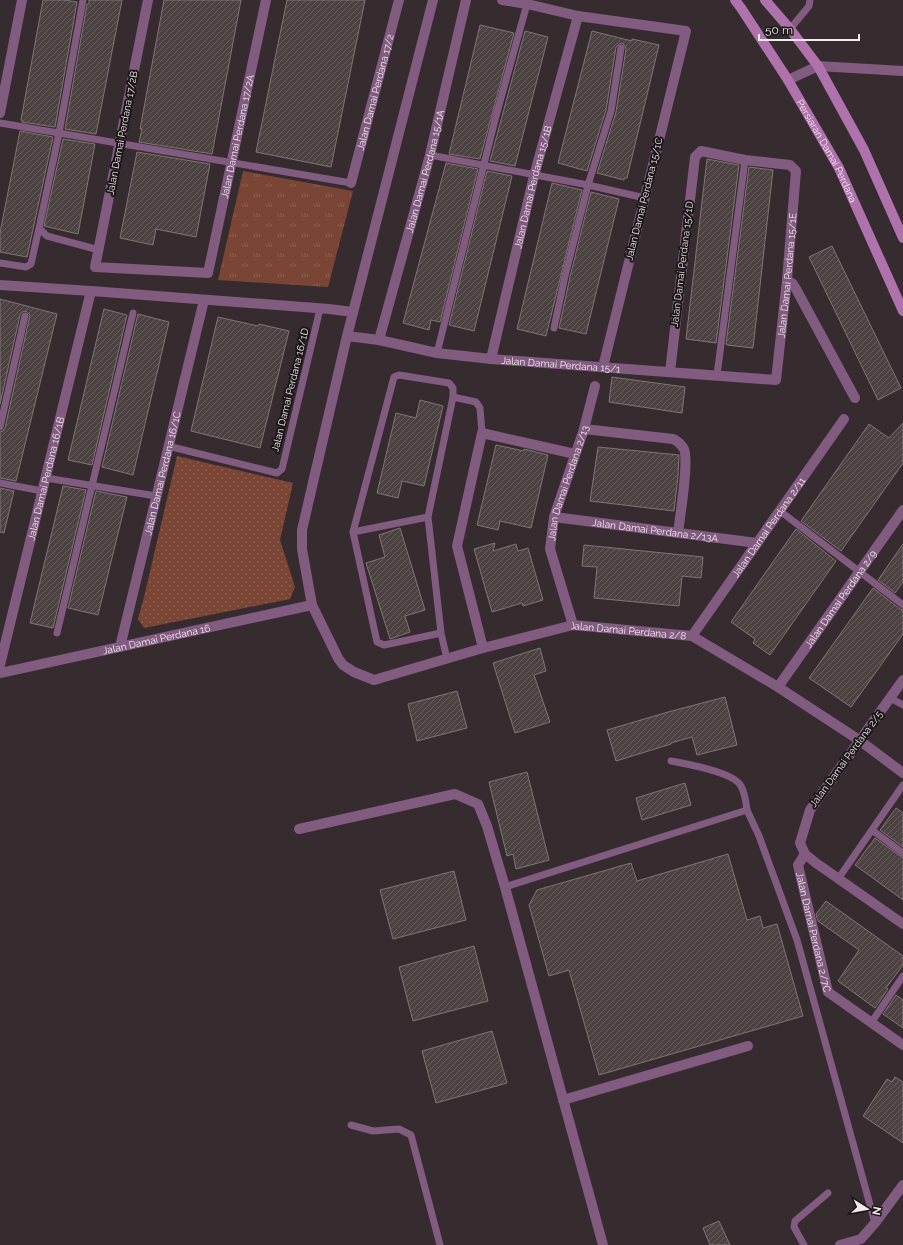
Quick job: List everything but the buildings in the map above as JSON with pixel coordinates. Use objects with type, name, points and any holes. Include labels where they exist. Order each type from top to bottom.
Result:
[{"type":"main road","name":"Persiaran Damai Perdana","points":[[735,0],[788,80],[839,168],[903,311]]},
{"type":"main road","points":[[765,0],[790,29],[818,66],[864,150],[903,238]]},
{"type":"street","points":[[0,113],[22,0]]},
{"type":"street","name":"Jalan Damai Perdana 17/2B","points":[[96,267],[148,0]]},
{"type":"street","name":"Jalan Damai Perdana 17/2A","points":[[96,267],[208,273],[266,0]]},
{"type":"street","name":"Jalan Damai Perdana 17/2","points":[[351,183],[399,0]]},
{"type":"street","points":[[312,606],[302,549],[302,530],[347,336],[433,0]]},
{"type":"street","name":"Jalan Damai Perdana 15/1A","points":[[379,340],[430,154],[466,0]]},
{"type":"street","points":[[502,0],[527,4],[578,16]]},
{"type":"street","name":"Jalan Damai Perdana 15/1C","points":[[578,16],[686,31],[603,367]]},
{"type":"street","name":"Jalan Damai Perdana 15/1B","points":[[490,359],[534,176],[578,16]]},
{"type":"street","points":[[788,80],[818,66],[903,71]]},
{"type":"street","name":"Jalan Damai Perdana 15/1D","points":[[670,372],[695,157],[701,151],[745,160]]},
{"type":"street","name":"Jalan Damai Perdana 15/1E","points":[[745,160],[790,165],[796,171],[788,280],[776,380]]},
{"type":"street","points":[[788,280],[796,289],[855,398]]},
{"type":"street","points":[[0,285],[353,312]]},
{"type":"street","name":"Jalan Damai Perdana 16/1B","points":[[0,665],[91,291]]},
{"type":"street","name":"Jalan Damai Perdana 16/1C","points":[[120,647],[204,300]]},
{"type":"street","name":"Jalan Damai Perdana 15/1","points":[[347,336],[379,340],[438,353],[490,359],[776,380]]},
{"type":"street","name":"Jalan Damai Perdana 2/13","points":[[573,625],[550,549],[554,517],[584,429],[595,386]]},
{"type":"street","name":"Jalan Damai Perdana 2/11","points":[[692,636],[844,419]]},
{"type":"street","points":[[584,429],[673,439],[679,442],[684,450],[685,460],[678,533]]},
{"type":"street","points":[[482,648],[457,546],[482,433],[575,454]]},
{"type":"street","name":"Jalan Damai Perdana 2/9","points":[[778,688],[903,510]]},
{"type":"street","name":"Jalan Damai Perdana 2/13A","points":[[554,517],[757,543]]},
{"type":"street","name":"Jalan Damai Perdana 16","points":[[0,673],[312,606]]},
{"type":"street","name":"Jalan Damai Perdana 2/8","points":[[312,606],[334,651],[343,664],[359,674],[374,680],[482,648],[573,625],[692,636],[778,688],[859,740],[903,772]]},
{"type":"street","name":"Jalan Damai Perdana 2/5","points":[[805,854],[800,843],[810,810],[903,680]]},
{"type":"street","points":[[299,829],[455,794],[478,804],[487,826],[505,886],[603,1245]]},
{"type":"street","points":[[805,854],[903,924]]},
{"type":"street","name":"Jalan Damai Perdana 2/7C","points":[[805,854],[798,865],[828,992],[903,1045]]},
{"type":"street","points":[[563,1100],[748,1046]]},
{"type":"street","points":[[840,1245],[861,1239],[875,1223],[903,1185]]},
{"type":"lane","points":[[0,263],[26,267],[31,264],[59,133],[83,0]]},
{"type":"lane","points":[[790,29],[809,6],[810,0]]},
{"type":"lane","points":[[438,353],[496,116],[527,4]]},
{"type":"lane","points":[[554,328],[565,276],[588,185],[611,111],[621,48]]},
{"type":"lane","points":[[0,123],[351,183]]},
{"type":"lane","points":[[430,154],[534,176],[588,185],[645,198]]},
{"type":"lane","points":[[717,375],[745,160]]},
{"type":"lane","points":[[39,228],[47,236],[99,250]]},
{"type":"lane","name":"Jalan Damai Perdana 16/1D","points":[[168,446],[277,473],[282,469],[320,309]]},
{"type":"lane","points":[[57,633],[133,313]]},
{"type":"lane","points":[[0,427],[26,316]]},
{"type":"lane","points":[[441,633],[384,645],[377,642],[353,532],[394,377],[399,375],[449,383],[454,388],[428,517],[441,633],[446,659]]},
{"type":"lane","points":[[453,397],[476,402],[480,408],[482,433]]},
{"type":"lane","points":[[46,478],[156,496]]},
{"type":"lane","points":[[0,483],[42,491]]},
{"type":"lane","points":[[780,511],[903,605]]},
{"type":"lane","points":[[353,532],[428,517]]},
{"type":"lane","points":[[890,698],[903,705]]},
{"type":"lane","points":[[671,760],[722,773],[740,784],[747,810],[759,836],[797,940],[875,1223]]},
{"type":"lane","points":[[838,879],[903,785]]},
{"type":"lane","points":[[505,886],[747,810]]},
{"type":"lane","points":[[872,830],[903,853]]},
{"type":"lane","points":[[871,1022],[903,976]]},
{"type":"lane","points":[[350,1125],[373,1131],[399,1129],[411,1135],[440,1245]]},
{"type":"lane","points":[[804,1245],[794,1227],[795,1221],[828,1193]]},
{"type":"green space","points":[[243,171],[353,191],[328,287],[218,280]]},
{"type":"green space","points":[[177,456],[293,483],[280,540],[295,587],[290,599],[144,628],[138,619]]}]
